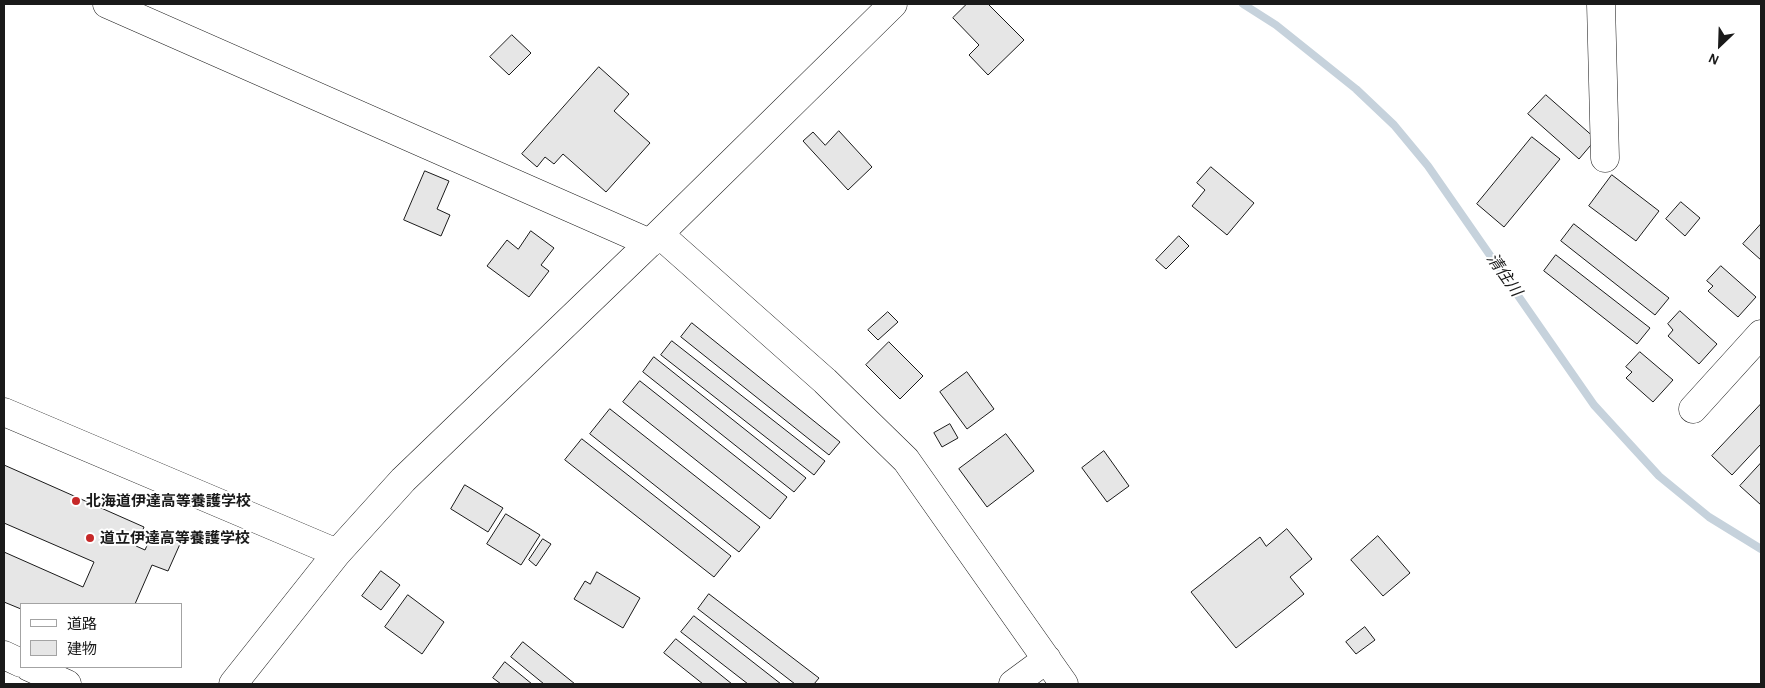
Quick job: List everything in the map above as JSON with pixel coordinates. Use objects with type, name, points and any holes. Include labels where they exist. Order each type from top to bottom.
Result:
[{"type":"street","points":[[107,4],[655,238],[825,381],[906,460],[1064,684]]},
{"type":"street","points":[[233,684],[337,553],[403,480],[655,238],[893,4]]},
{"type":"street","points":[[1601,4],[1605,158]]},
{"type":"street","points":[[1693,409],[1761,334]]},
{"type":"street","points":[[4,412],[337,553]]},
{"type":"street","points":[[4,655],[20,663]]},
{"type":"street","points":[[1013,684],[1047,660]]},
{"type":"street","points":[[31,668],[67,684]]},
{"type":"building","points":[[967,4],[988,4],[1024,40],[988,75],[969,55],[979,45],[953,18]]},
{"type":"building","points":[[512,35],[531,53],[509,75],[490,57]]},
{"type":"building","points":[[599,67],[629,94],[614,111],[650,143],[606,192],[563,154],[554,164],[545,157],[537,167],[522,154]]},
{"type":"building","points":[[1546,95],[1596,139],[1579,159],[1528,114]]},
{"type":"building","points":[[839,131],[872,167],[848,190],[803,141],[813,132],[825,145]]},
{"type":"building","points":[[1532,137],[1560,159],[1504,227],[1477,204]]},
{"type":"building","points":[[1211,167],[1254,203],[1227,235],[1192,206],[1205,190],[1197,183]]},
{"type":"building","points":[[425,171],[449,181],[437,209],[450,215],[441,236],[404,220]]},
{"type":"building","points":[[1612,175],[1659,211],[1636,241],[1589,206]]},
{"type":"building","points":[[1681,202],[1700,218],[1685,236],[1666,219]]},
{"type":"building","points":[[1574,224],[1669,298],[1655,315],[1561,241]]},
{"type":"building","points":[[1761,224],[1761,260],[1743,244]]},
{"type":"building","points":[[531,231],[554,248],[541,265],[549,271],[529,297],[487,266],[507,240],[518,249]]},
{"type":"building","points":[[1179,236],[1189,246],[1166,269],[1156,260]]},
{"type":"building","points":[[1556,255],[1650,328],[1637,344],[1544,271]]},
{"type":"building","points":[[1721,266],[1756,297],[1738,317],[1708,291],[1713,286],[1707,281]]},
{"type":"building","points":[[1680,311],[1717,344],[1699,364],[1668,336],[1673,330],[1668,324]]},
{"type":"building","points":[[888,312],[898,322],[878,340],[868,330]]},
{"type":"building","points":[[692,323],[840,442],[829,455],[681,337]]},
{"type":"building","points":[[672,341],[825,461],[814,475],[661,355]]},
{"type":"building","points":[[889,342],[923,376],[900,399],[866,365]]},
{"type":"building","points":[[1640,352],[1673,380],[1653,402],[1626,378],[1632,372],[1626,367]]},
{"type":"building","points":[[654,357],[806,478],[794,492],[643,372]]},
{"type":"building","points":[[967,372],[994,409],[967,429],[940,392]]},
{"type":"building","points":[[640,381],[787,497],[770,519],[623,402]]},
{"type":"building","points":[[1761,404],[1761,444],[1732,475],[1712,456]]},
{"type":"building","points":[[610,409],[760,527],[739,552],[590,434]]},
{"type":"building","points":[[950,424],[958,438],[942,447],[934,433]]},
{"type":"building","points":[[1006,434],[1034,471],[987,507],[959,469]]},
{"type":"building","points":[[582,439],[731,556],[714,577],[565,460]]},
{"type":"building","points":[[1104,451],[1129,486],[1107,502],[1082,468]]},
{"type":"building","points":[[1761,463],[1761,505],[1740,486]]},
{"type":"building","name":"道立伊達高等養護学校","points":[[4,465],[144,527],[136,546],[145,550],[153,532],[180,544],[168,571],[152,565],[135,603],[20,603],[20,609],[4,602],[4,552],[83,587],[94,562],[4,523]]},
{"type":"building","points":[[465,485],[503,508],[488,532],[451,509]]},
{"type":"building","points":[[506,514],[540,535],[521,565],[487,544]]},
{"type":"building","points":[[1287,529],[1312,559],[1290,577],[1304,594],[1236,648],[1191,592],[1260,537],[1266,546]]},
{"type":"building","points":[[1378,536],[1410,573],[1383,596],[1351,560]]},
{"type":"building","points":[[543,539],[551,544],[536,566],[529,560]]},
{"type":"building","points":[[381,571],[400,585],[381,610],[362,596]]},
{"type":"building","points":[[597,572],[640,598],[623,628],[574,599],[585,581],[590,584]]},
{"type":"building","points":[[709,594],[819,678],[814,684],[795,684],[698,609]]},
{"type":"building","points":[[408,595],[444,622],[422,654],[385,627]]},
{"type":"building","points":[[694,616],[781,684],[748,684],[681,632]]},
{"type":"building","points":[[1365,627],[1375,640],[1356,654],[1346,642]]},
{"type":"building","points":[[676,639],[732,684],[703,684],[664,653]]},
{"type":"building","points":[[523,642],[575,684],[544,684],[511,657]]},
{"type":"building","points":[[505,662],[532,684],[501,684],[493,678]]},
{"type":"waterway","name":"清住川","points":[[1243,4],[1276,25],[1356,89],[1394,125],[1428,166],[1594,405],[1659,476],[1709,517],[1761,549]]},
{"type":"place","name":"北海道伊達高等養護学校","points":[[76,501]]},
{"type":"place","name":"道立伊達高等養護学校","points":[[90,538]]}]
